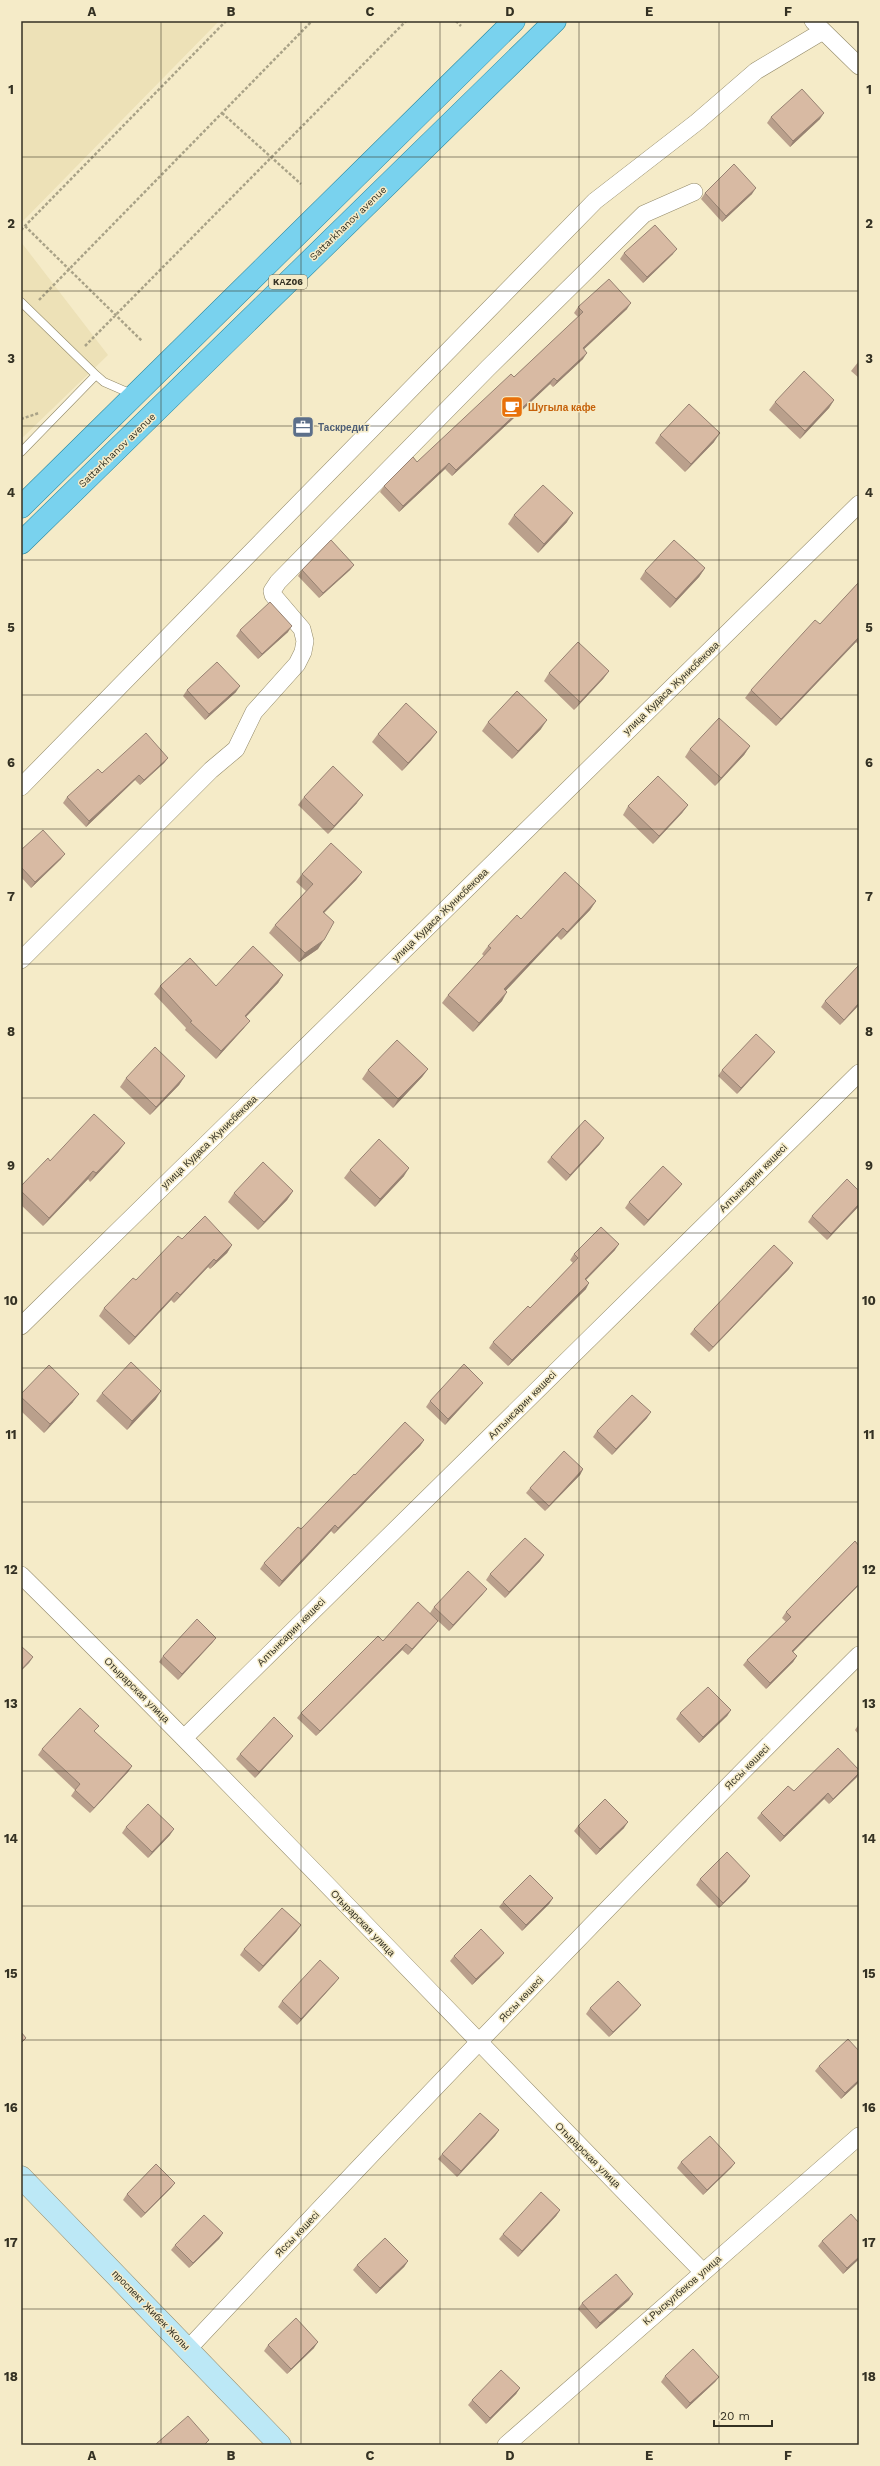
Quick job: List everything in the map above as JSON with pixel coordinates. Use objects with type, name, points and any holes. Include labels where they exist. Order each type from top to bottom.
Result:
[{"type":"main road","name":"Sattarkhanov avenue","points":[[21,543],[556,21]]},
{"type":"main road","points":[[507,28],[519,56]]},
{"type":"main road","name":"KАZ06","points":[[21,507],[507,28]]},
{"type":"main road","name":"проспект Жибек Жолы","points":[[21,2177],[280,2445]]},
{"type":"street","points":[[21,787],[595,201],[697,122],[756,71],[818,26],[859,66]]},
{"type":"street","points":[[21,960],[211,770],[236,749],[254,712],[297,664],[305,641],[302,629],[273,595],[272,591],[278,582],[488,368],[644,214],[694,192]]},
{"type":"street","name":"улица Кудаса Жунисбекова","points":[[21,1326],[859,504]]},
{"type":"street","name":"Алтынсарин көшесі","points":[[185,1737],[859,1073]]},
{"type":"street","name":"Отырарская улица","points":[[21,1575],[185,1737],[478,2043],[703,2272]]},
{"type":"street","name":"Яссы көшесі","points":[[188,2349],[478,2043],[744,1769],[859,1655]]},
{"type":"street","name":"К.Рыскулбеков улица","points":[[506,2445],[859,2136]]},
{"type":"lane","points":[[21,302],[30,309],[104,382],[134,395]]},
{"type":"lane","points":[[21,452],[96,375]]},
{"type":"path","points":[[21,230],[226,21]]},
{"type":"path","points":[[30,309],[312,21]]},
{"type":"path","points":[[76,355],[406,21]]},
{"type":"path","points":[[456,21],[461,26]]},
{"type":"path","points":[[222,112],[301,184]]},
{"type":"path","points":[[25,226],[142,341]]},
{"type":"shaded area","points":[[21,21],[219,21],[21,223]]},
{"type":"shaded area","points":[[21,242],[108,355],[21,439]]},
{"type":"building","points":[[802,89],[824,113],[793,141],[771,117]]},
{"type":"building","points":[[734,164],[756,188],[726,216],[705,193]]},
{"type":"building","points":[[655,225],[677,249],[647,277],[624,253]]},
{"type":"building","points":[[609,279],[631,303],[583,348],[587,353],[557,381],[554,378],[456,470],[449,463],[403,506],[384,486],[413,457],[417,462],[511,374],[514,377],[583,312],[578,307]]},
{"type":"building","points":[[804,371],[834,400],[805,431],[775,402]]},
{"type":"building","points":[[689,404],[720,433],[691,464],[660,435]]},
{"type":"building","points":[[543,485],[573,513],[544,544],[514,515]]},
{"type":"building","points":[[331,540],[354,565],[323,593],[302,570]]},
{"type":"building","points":[[674,540],[705,568],[676,599],[645,571]]},
{"type":"building","points":[[859,582],[859,637],[781,719],[751,690],[815,620],[820,624]]},
{"type":"building","points":[[270,602],[292,626],[262,654],[240,630]]},
{"type":"building","points":[[578,642],[609,671],[580,702],[549,673]]},
{"type":"building","points":[[217,662],[240,686],[209,714],[187,690]]},
{"type":"building","points":[[517,691],[547,720],[518,751],[488,722]]},
{"type":"building","points":[[406,703],[437,732],[408,763],[378,734]]},
{"type":"building","points":[[719,718],[750,746],[721,778],[690,749]]},
{"type":"building","points":[[146,733],[168,758],[144,780],[139,775],[89,821],[67,797],[98,769],[102,773]]},
{"type":"building","points":[[333,766],[363,795],[334,826],[304,797]]},
{"type":"building","points":[[658,776],[688,805],[659,836],[628,806]]},
{"type":"building","points":[[43,830],[65,854],[35,882],[21,867],[21,850]]},
{"type":"building","points":[[331,843],[362,872],[323,912],[334,922],[324,940],[305,953],[275,925],[313,884],[302,874]]},
{"type":"building","points":[[565,872],[596,901],[567,932],[563,928],[504,989],[507,992],[479,1023],[448,995],[491,948],[488,946],[517,915],[521,919]]},
{"type":"building","points":[[253,946],[283,975],[245,1016],[250,1021],[221,1051],[190,1022],[192,1021],[160,986],[190,958],[216,986]]},
{"type":"building","points":[[859,965],[859,1003],[844,1020],[825,1001]]},
{"type":"building","points":[[756,1034],[775,1052],[741,1088],[722,1070]]},
{"type":"building","points":[[397,1040],[428,1069],[398,1099],[368,1070]]},
{"type":"building","points":[[155,1047],[185,1076],[156,1107],[126,1078]]},
{"type":"building","points":[[94,1114],[125,1143],[96,1173],[93,1171],[49,1218],[21,1191],[21,1186],[48,1158],[50,1161]]},
{"type":"building","points":[[585,1120],[604,1138],[570,1175],[551,1157]]},
{"type":"building","points":[[379,1139],[409,1168],[380,1199],[350,1170]]},
{"type":"building","points":[[263,1162],[293,1191],[264,1222],[234,1193]]},
{"type":"building","points":[[663,1166],[682,1184],[648,1220],[629,1202]]},
{"type":"building","points":[[847,1179],[859,1191],[859,1204],[831,1234],[812,1216]]},
{"type":"building","points":[[205,1216],[232,1245],[216,1261],[214,1259],[180,1295],[177,1292],[135,1337],[104,1308],[133,1278],[136,1280],[178,1236],[182,1239]]},
{"type":"building","points":[[601,1227],[619,1244],[585,1279],[589,1283],[512,1360],[493,1342],[528,1306],[530,1308],[578,1258],[574,1254]]},
{"type":"building","points":[[774,1245],[793,1263],[713,1347],[694,1329]]},
{"type":"building","points":[[131,1362],[161,1391],[132,1421],[102,1393]]},
{"type":"building","points":[[464,1364],[483,1383],[448,1419],[430,1401]]},
{"type":"building","points":[[49,1365],[79,1394],[50,1424],[21,1397],[21,1394]]},
{"type":"building","points":[[632,1395],[651,1412],[616,1449],[597,1431]]},
{"type":"building","points":[[405,1422],[424,1440],[338,1528],[335,1525],[282,1581],[264,1563],[298,1527],[301,1529],[354,1474],[355,1475]]},
{"type":"building","points":[[564,1451],[583,1469],[549,1506],[530,1488]]},
{"type":"building","points":[[525,1538],[544,1555],[509,1592],[490,1574]]},
{"type":"building","points":[[855,1541],[859,1546],[859,1584],[792,1651],[797,1656],[770,1683],[747,1660],[791,1617],[786,1612]]},
{"type":"building","points":[[468,1571],[487,1589],[453,1625],[434,1607]]},
{"type":"building","points":[[418,1602],[438,1621],[412,1649],[406,1644],[320,1731],[301,1713],[378,1636],[383,1641]]},
{"type":"building","points":[[197,1619],[216,1638],[182,1674],[163,1656]]},
{"type":"building","points":[[21,1646],[33,1657],[21,1670]]},
{"type":"building","points":[[708,1687],[731,1710],[703,1737],[680,1713]]},
{"type":"building","points":[[80,1708],[99,1726],[94,1731],[132,1766],[94,1808],[75,1790],[80,1784],[42,1749]]},
{"type":"building","points":[[274,1717],[293,1736],[259,1772],[240,1754]]},
{"type":"building","points":[[838,1748],[859,1770],[859,1773],[833,1799],[828,1793],[784,1836],[761,1813],[788,1786],[794,1791]]},
{"type":"building","points":[[605,1799],[628,1822],[600,1849],[578,1826]]},
{"type":"building","points":[[148,1804],[174,1829],[152,1852],[126,1827]]},
{"type":"building","points":[[727,1852],[750,1876],[723,1903],[700,1879]]},
{"type":"building","points":[[530,1875],[553,1898],[526,1925],[503,1902]]},
{"type":"building","points":[[282,1908],[301,1925],[263,1966],[244,1949]]},
{"type":"building","points":[[481,1929],[504,1953],[476,1979],[454,1956]]},
{"type":"building","points":[[320,1960],[339,1978],[301,2019],[282,2001]]},
{"type":"building","points":[[618,1981],[641,2005],[613,2032],[590,2008]]},
{"type":"building","points":[[21,2032],[26,2038],[21,2043]]},
{"type":"building","points":[[848,2039],[859,2051],[859,2080],[845,2093],[819,2066]]},
{"type":"building","points":[[480,2113],[499,2130],[461,2171],[442,2154]]},
{"type":"building","points":[[710,2136],[735,2163],[707,2190],[681,2162]]},
{"type":"building","points":[[156,2164],[175,2183],[145,2213],[127,2194]]},
{"type":"building","points":[[541,2192],[560,2210],[522,2251],[503,2234]]},
{"type":"building","points":[[851,2214],[859,2223],[859,2257],[847,2268],[822,2241]]},
{"type":"building","points":[[204,2215],[223,2233],[193,2263],[175,2245]]},
{"type":"building","points":[[385,2238],[408,2261],[380,2288],[357,2265]]},
{"type":"building","points":[[616,2274],[633,2294],[600,2323],[582,2303]]},
{"type":"building","points":[[296,2318],[318,2342],[291,2369],[268,2345]]},
{"type":"building","points":[[693,2349],[719,2377],[690,2403],[665,2376]]},
{"type":"building","points":[[501,2370],[520,2388],[490,2418],[472,2400]]},
{"type":"building","points":[[188,2416],[209,2440],[204,2445],[156,2445],[156,2444]]},
{"type":"place","name":"Шугыла кафе","points":[[512,407]]},
{"type":"place","name":"Таскредит","points":[[303,427]]}]
